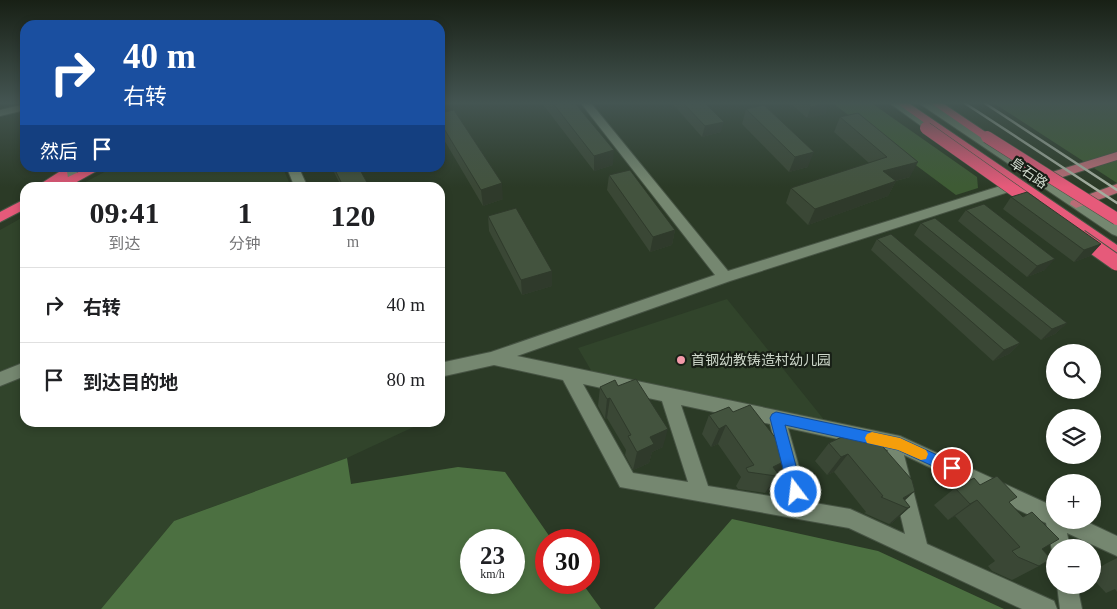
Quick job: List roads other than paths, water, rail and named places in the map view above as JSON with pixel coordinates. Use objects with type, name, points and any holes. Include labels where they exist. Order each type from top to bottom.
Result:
[{"type":"highway","points":[[929,130],[1117,263]]},
{"type":"highway","name":"阜石路","points":[[941,130],[1117,252]]},
{"type":"highway","name":"阜石路","points":[[955,130],[1117,239]]},
{"type":"highway","points":[[977,130],[1117,220]]},
{"type":"highway","points":[[52,182],[71,172]]},
{"type":"highway","points":[[61,182],[72,172]]},
{"type":"highway","points":[[0,210],[20,199]]},
{"type":"highway","points":[[0,218],[20,207]]},
{"type":"main road","points":[[1040,180],[1117,156]]},
{"type":"main road","points":[[1076,204],[1117,188]]},
{"type":"street","points":[[608,130],[725,277]]},
{"type":"street","points":[[934,130],[1117,259]]},
{"type":"street","points":[[965,130],[1117,231]]},
{"type":"street","points":[[445,369],[494,358],[725,277],[1014,186]]},
{"type":"street","points":[[494,358],[900,444],[1046,514]]},
{"type":"street","points":[[0,379],[20,371]]},
{"type":"street","points":[[568,373],[627,481],[850,520],[1046,609]]},
{"type":"street","points":[[669,395],[701,493]]},
{"type":"street","points":[[776,418],[801,510]]},
{"type":"street","points":[[900,444],[895,455],[919,551]]},
{"type":"street","points":[[1081,529],[1117,546]]},
{"type":"street","points":[[1068,594],[1071,609]]},
{"type":"railway","points":[[1006,130],[1117,203]]},
{"type":"railway","points":[[1026,130],[1117,190]]},
{"type":"place","name":"首钢幼教铸造村幼儿园","points":[[681,360]]}]
